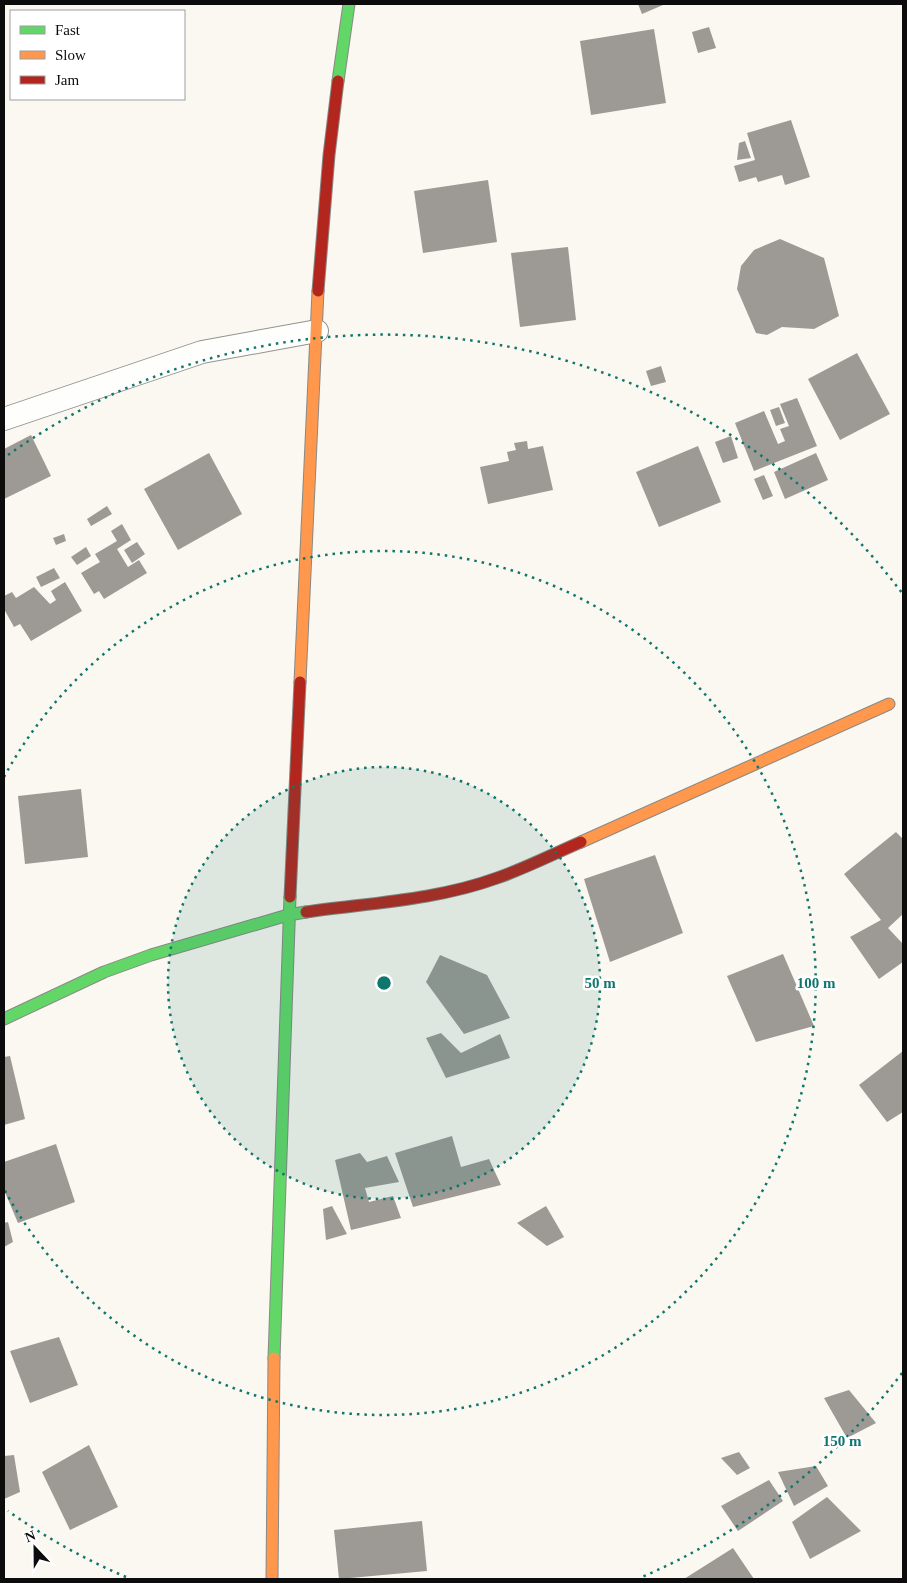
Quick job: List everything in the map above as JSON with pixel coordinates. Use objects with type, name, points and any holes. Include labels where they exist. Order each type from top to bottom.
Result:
[{"type":"street","points":[[272,1579],[274,1353],[288,915],[317,331],[326,190],[339,61],[349,4]]},
{"type":"street","points":[[4,419],[202,352],[317,331]]},
{"type":"street","points":[[4,1019],[104,972],[151,955],[288,915],[422,896],[466,887],[497,878],[626,823],[889,704]]},
{"type":"building","points":[[638,4],[663,4],[663,5],[642,14]]},
{"type":"building","points":[[709,27],[716,48],[698,53],[692,32]]},
{"type":"building","points":[[654,29],[666,103],[591,115],[580,41]]},
{"type":"building","points":[[791,120],[810,177],[785,185],[782,175],[758,182],[756,177],[739,182],[734,166],[755,160],[747,133]]},
{"type":"building","points":[[745,141],[751,158],[737,160],[739,143]]},
{"type":"building","points":[[488,180],[497,242],[423,253],[414,191]]},
{"type":"building","points":[[780,239],[824,258],[839,316],[814,329],[782,327],[767,335],[756,333],[737,289],[741,266],[754,250]]},
{"type":"building","points":[[568,247],[576,320],[520,327],[511,253]]},
{"type":"building","points":[[857,353],[890,414],[840,440],[808,379]]},
{"type":"building","points":[[661,366],[666,382],[651,386],[646,371]]},
{"type":"building","points":[[797,398],[817,446],[754,471],[735,423],[764,411],[778,444],[785,441],[780,429],[789,426],[780,404]]},
{"type":"building","points":[[779,407],[785,423],[776,426],[770,410]]},
{"type":"building","points":[[31,435],[51,476],[4,499],[4,449]]},
{"type":"building","points":[[731,436],[738,458],[723,463],[715,442]]},
{"type":"building","points":[[527,441],[528,449],[543,446],[553,490],[488,504],[480,467],[509,461],[507,452],[516,450],[514,443]]},
{"type":"building","points":[[698,446],[721,502],[659,527],[636,472]]},
{"type":"building","points":[[209,453],[242,514],[178,550],[144,489]]},
{"type":"building","points":[[816,453],[828,480],[785,499],[774,472]]},
{"type":"building","points":[[764,475],[773,496],[763,500],[754,479]]},
{"type":"building","points":[[107,506],[112,514],[91,526],[87,519]]},
{"type":"building","points":[[122,524],[131,540],[117,549],[128,567],[139,560],[147,573],[104,599],[99,591],[94,594],[81,573],[100,562],[95,554],[117,541],[111,531]]},
{"type":"building","points":[[64,534],[66,541],[56,545],[53,538]]},
{"type":"building","points":[[137,542],[145,554],[132,563],[124,550]]},
{"type":"building","points":[[86,547],[91,556],[77,565],[71,557]]},
{"type":"building","points":[[54,568],[60,578],[41,587],[36,577]]},
{"type":"building","points":[[65,582],[82,611],[31,641],[20,624],[14,627],[4,609],[4,596],[12,592],[16,598],[34,587],[50,604],[56,600],[51,591]]},
{"type":"building","points":[[81,789],[88,857],[25,864],[18,796]]},
{"type":"building","points":[[896,832],[903,839],[903,914],[888,928],[903,944],[903,962],[879,979],[850,937],[881,920],[844,874]]},
{"type":"building","points":[[655,855],[683,933],[610,962],[584,879]]},
{"type":"building","points":[[783,954],[814,1026],[756,1042],[727,976]]},
{"type":"building","points":[[440,955],[487,975],[510,1018],[464,1034],[426,982]]},
{"type":"building","points":[[441,1033],[461,1053],[500,1034],[510,1058],[446,1078],[426,1038]]},
{"type":"building","points":[[903,1051],[903,1112],[887,1122],[859,1085]]},
{"type":"building","points":[[10,1056],[25,1119],[4,1125],[4,1057]]},
{"type":"building","points":[[452,1136],[461,1167],[489,1159],[501,1185],[413,1207],[395,1153]]},
{"type":"building","points":[[56,1144],[75,1202],[18,1223],[4,1190],[4,1162]]},
{"type":"building","points":[[360,1153],[367,1162],[387,1156],[399,1182],[365,1188],[369,1202],[393,1196],[401,1218],[351,1230],[335,1160]]},
{"type":"building","points":[[332,1206],[347,1234],[326,1240],[323,1209]]},
{"type":"building","points":[[546,1206],[564,1237],[547,1246],[517,1223]]},
{"type":"building","points":[[8,1222],[13,1242],[4,1247],[4,1223]]},
{"type":"building","points":[[59,1337],[78,1385],[30,1403],[10,1351]]},
{"type":"building","points":[[849,1390],[876,1423],[847,1438],[824,1398]]},
{"type":"building","points":[[89,1445],[118,1507],[70,1530],[42,1472]]},
{"type":"building","points":[[739,1452],[750,1468],[737,1475],[721,1458]]},
{"type":"building","points":[[14,1455],[20,1492],[4,1499],[4,1456]]},
{"type":"building","points":[[816,1466],[828,1486],[794,1506],[778,1472]]},
{"type":"building","points":[[769,1480],[783,1501],[738,1531],[721,1506]]},
{"type":"building","points":[[827,1497],[861,1531],[810,1559],[792,1522]]},
{"type":"building","points":[[422,1521],[427,1571],[339,1579],[334,1530]]},
{"type":"building","points":[[733,1548],[754,1579],[684,1579]]},
{"type":"traffic: fast","points":[[338,81],[349,4]]},
{"type":"traffic: fast","points":[[274,1358],[290,897]]},
{"type":"traffic: fast","points":[[4,1019],[104,972],[151,955],[288,915],[306,912]]},
{"type":"traffic: slow","points":[[300,682],[318,291]]},
{"type":"traffic: slow","points":[[581,842],[889,704]]},
{"type":"traffic: slow","points":[[272,1579],[274,1358]]},
{"type":"traffic: jam","points":[[318,291],[329,155],[338,81]]},
{"type":"traffic: jam","points":[[290,897],[300,682]]},
{"type":"traffic: jam","points":[[306,912],[427,896],[451,891],[497,878],[581,842]]}]
